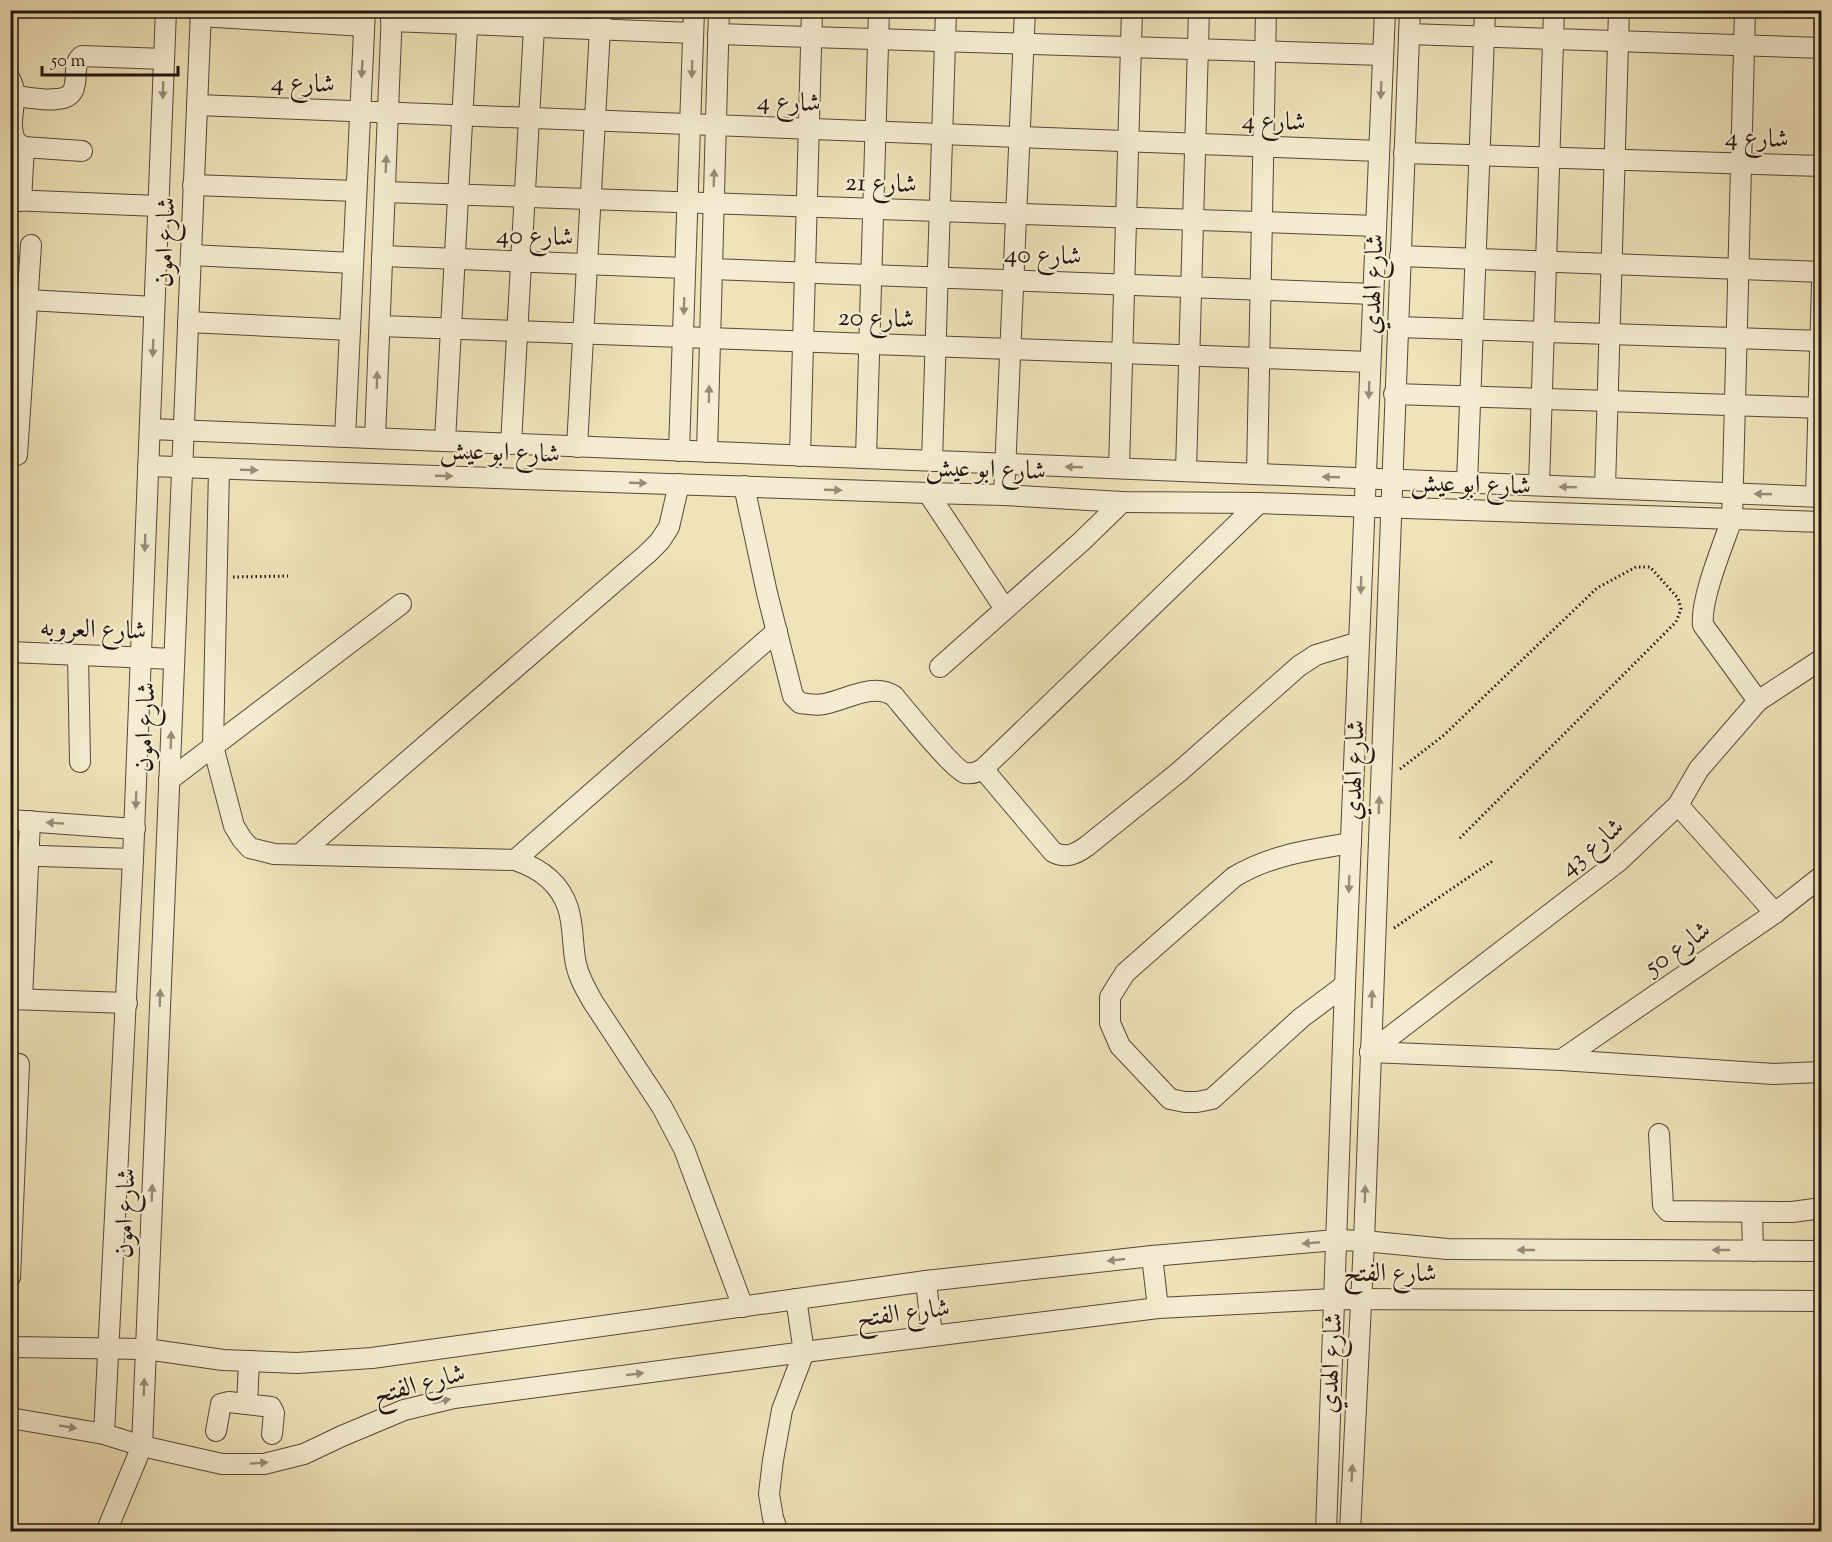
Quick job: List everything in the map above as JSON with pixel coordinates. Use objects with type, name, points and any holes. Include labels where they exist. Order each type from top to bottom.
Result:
[{"type":"street","name":"شارع امون","points":[[104,1434],[134,859],[166,10]]},
{"type":"street","points":[[679,451],[694,10]]},
{"type":"street","points":[[714,485],[711,452],[710,338],[718,10]]},
{"type":"street","points":[[800,456],[812,10]]},
{"type":"street","points":[[866,458],[879,10]]},
{"type":"street","points":[[932,461],[946,10]]},
{"type":"street","points":[[1004,495],[1025,10]]},
{"type":"street","points":[[1119,468],[1131,10]]},
{"type":"street","points":[[1186,471],[1199,10]]},
{"type":"street","points":[[1257,474],[1266,10]]},
{"type":"street","name":"شارع الهدي","points":[[1326,1532],[1345,986],[1385,10]]},
{"type":"street","name":"شارع الهدي","points":[[1347,1531],[1364,1241],[1410,10]]},
{"type":"street","points":[[1467,483],[1485,10]]},
{"type":"street","points":[[1539,486],[1554,10]]},
{"type":"street","points":[[1605,488],[1619,10]]},
{"type":"street","points":[[1745,10],[1732,519],[1702,616],[1703,625],[1758,701]]},
{"type":"street","name":"شارع امون","points":[[142,1446],[201,13]]},
{"type":"street","points":[[201,13],[364,18],[345,437]]},
{"type":"street","points":[[375,438],[391,16],[601,20],[693,33]]},
{"type":"street","points":[[445,441],[468,17]]},
{"type":"street","points":[[511,444],[534,19]]},
{"type":"street","points":[[577,447],[601,20]]},
{"type":"street","points":[[718,34],[1383,56]]},
{"type":"street","points":[[1409,34],[1821,48]]},
{"type":"street","points":[[82,151],[24,147],[16,142],[13,138],[13,87],[56,99],[71,92],[77,82],[76,64],[82,56],[164,60]]},
{"type":"street","name":"شارع 4","points":[[197,105],[1379,151]]},
{"type":"street","points":[[24,147],[16,201],[158,206]]},
{"type":"street","name":"شارع 4","points":[[1404,153],[1821,166]]},
{"type":"street","points":[[194,185],[356,191]]},
{"type":"street","name":"شارع 21","points":[[385,192],[1376,226]]},
{"type":"street","points":[[16,455],[19,300],[31,245]]},
{"type":"street","points":[[190,255],[353,264]]},
{"type":"street","name":"شارع 40","points":[[382,256],[685,268]]},
{"type":"street","points":[[1400,256],[1821,272]]},
{"type":"street","name":"شارع 40","points":[[712,269],[1373,294]]},
{"type":"street","points":[[1819,496],[1821,284]]},
{"type":"street","points":[[19,300],[154,307]]},
{"type":"street","points":[[188,322],[350,330]]},
{"type":"street","name":"شارع 20","points":[[380,326],[1370,362]]},
{"type":"street","points":[[1397,327],[1821,341]]},
{"type":"street","points":[[1394,394],[1820,408]]},
{"type":"street","name":"شارع ابو عيش","points":[[150,429],[1819,496]]},
{"type":"street","name":"شارع ابو عيش","points":[[148,466],[1004,495],[1122,502],[1259,503],[1821,522]]},
{"type":"street","points":[[219,469],[213,746],[234,825],[242,839],[250,848],[261,852],[515,860],[532,866],[549,879],[562,894],[569,909],[576,963],[582,982],[674,1126],[743,1307]]},
{"type":"street","points":[[300,855],[648,553],[669,527],[679,484]]},
{"type":"street","points":[[744,486],[794,696],[800,703],[822,705],[873,690],[888,692],[894,696],[953,765],[967,773],[976,773],[983,769],[1259,503]]},
{"type":"street","points":[[928,494],[1005,609]]},
{"type":"street","points":[[940,667],[1082,541],[1122,502]]},
{"type":"street","points":[[169,780],[401,604]]},
{"type":"street","points":[[515,860],[777,631]]},
{"type":"street","points":[[983,769],[1053,852],[1061,856],[1069,856],[1087,846],[1179,772],[1299,666],[1316,656],[1359,642]]},
{"type":"street","name":"شارع العروبه","points":[[10,652],[174,658]]},
{"type":"street","points":[[78,655],[80,762]]},
{"type":"street","name":"شارع 43","points":[[1370,1052],[1619,861],[1678,805],[1699,769],[1758,701],[1821,659]]},
{"type":"street","points":[[1678,805],[1775,913]]},
{"type":"street","points":[[127,1002],[16,999],[20,821],[135,829]]},
{"type":"street","points":[[1345,986],[1301,1018],[1212,1099],[1197,1102],[1170,1099],[1120,1046],[1110,1023],[1110,997],[1125,973],[1234,877],[1252,866],[1288,853],[1351,843]]},
{"type":"street","points":[[20,855],[134,859]]},
{"type":"street","name":"شارع 50","points":[[1562,1060],[1775,913],[1821,876]]},
{"type":"street","points":[[1370,1052],[1562,1060],[1774,1074],[1821,1072]]},
{"type":"street","points":[[10,1277],[14,1121],[20,1064]]},
{"type":"street","points":[[1659,1134],[1663,1205],[1673,1212],[1798,1212],[1821,1209]]},
{"type":"street","points":[[1752,1212],[1753,1251]]},
{"type":"street","name":"شارع الفتح","points":[[10,1347],[146,1349],[223,1360],[297,1364],[372,1358],[926,1281],[1152,1256],[1336,1240],[1447,1249],[1821,1251]]},
{"type":"street","points":[[1152,1256],[1158,1308]]},
{"type":"street","points":[[926,1281],[932,1336]]},
{"type":"street","points":[[778,1532],[770,1494],[773,1460],[782,1410],[804,1352],[796,1299]]},
{"type":"street","name":"شارع الفتح","points":[[10,1418],[104,1434],[142,1446],[222,1464],[264,1464],[304,1454],[404,1410],[454,1398],[1158,1308],[1334,1299],[1821,1301]]},
{"type":"street","points":[[247,1404],[249,1361]]},
{"type":"street","points":[[216,1431],[221,1404],[229,1402],[268,1406],[273,1409],[272,1434]]},
{"type":"street","points":[[106,1532],[142,1446]]},
{"type":"path","points":[[1380,785],[1444,735],[1597,588],[1636,567],[1650,567],[1678,598],[1681,609],[1676,622],[1459,839]]},
{"type":"path","points":[[217,577],[288,576]]},
{"type":"path","points":[[1374,941],[1494,860]]}]
